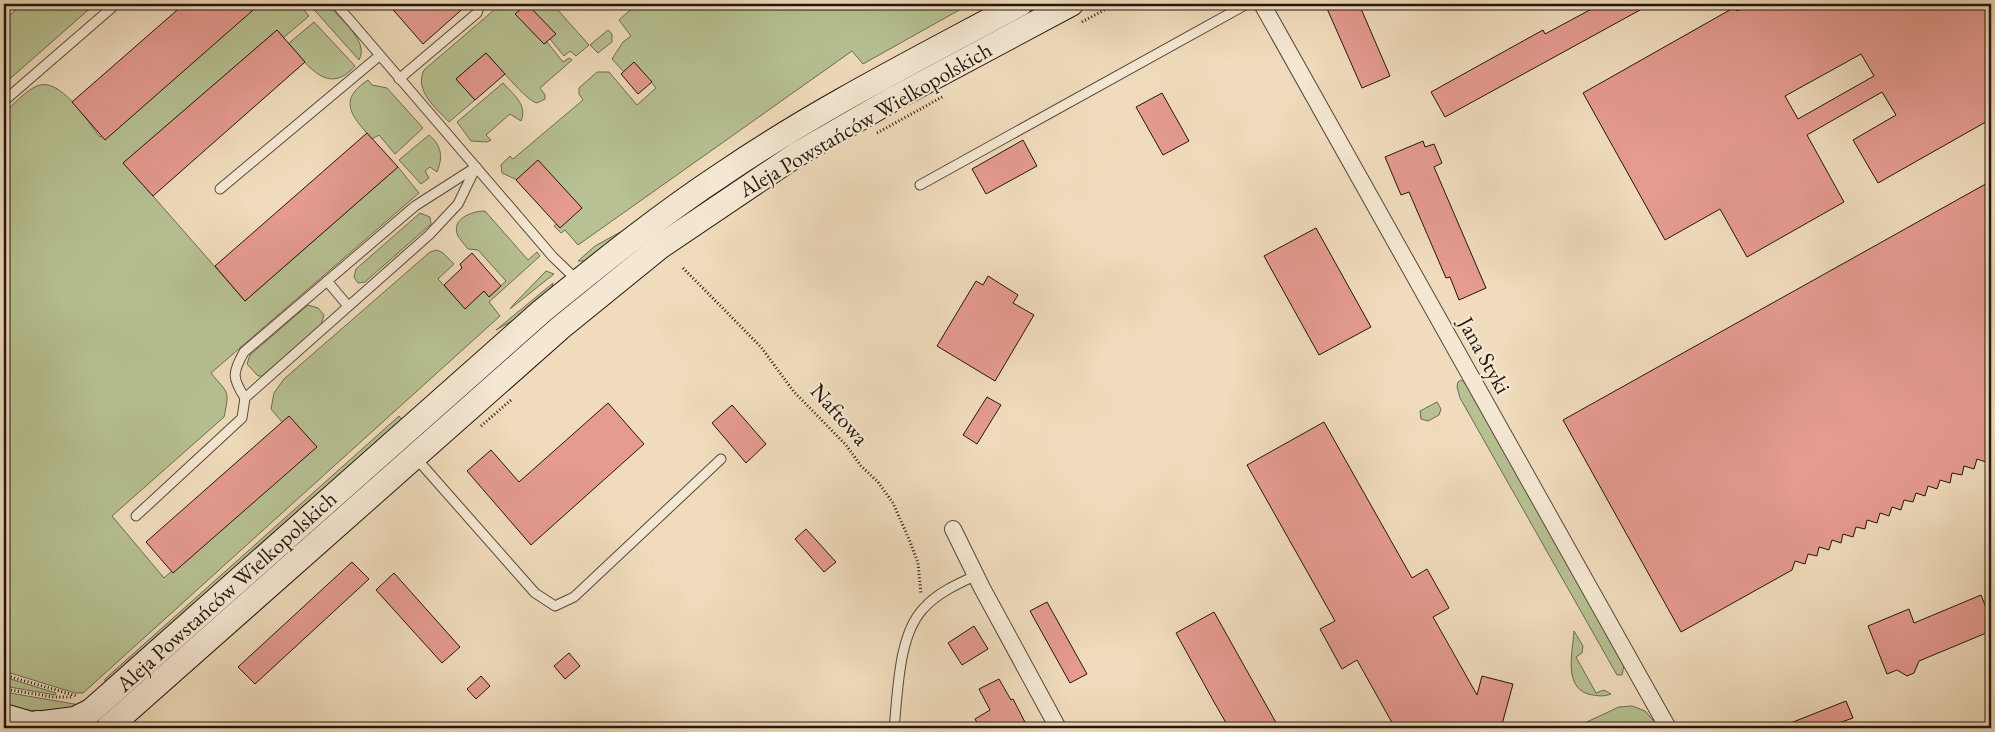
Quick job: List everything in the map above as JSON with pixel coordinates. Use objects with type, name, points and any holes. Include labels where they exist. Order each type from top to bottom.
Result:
[{"type":"main road","name":"Aleja Powstańców Wielkopolskich","points":[[40,726],[75,719],[91,711],[406,447],[586,290],[678,204],[752,154],[856,93],[1020,4]]},
{"type":"main road","name":"Aleja Powstańców Wielkopolskich","points":[[586,290],[668,241],[796,155],[895,98],[1074,14]]},
{"type":"main road","name":"Aleja Powstańców Wielkopolskich","points":[[108,728],[406,447]]},
{"type":"main road","points":[[4,716],[40,726]]},
{"type":"street","name":"Jana Styki","points":[[1262,4],[1668,728]]},
{"type":"street","points":[[953,529],[975,576],[1058,728]]},
{"type":"lane","points":[[4,101],[116,4]]},
{"type":"lane","points":[[336,4],[399,80],[553,257],[586,290]]},
{"type":"lane","points":[[399,80],[477,13],[480,4]]},
{"type":"lane","points":[[920,185],[1247,4]]},
{"type":"lane","points":[[220,190],[379,56]]},
{"type":"lane","points":[[245,398],[235,383],[234,369],[244,352],[415,206],[476,167]]},
{"type":"lane","points":[[136,516],[242,418],[245,398],[429,235],[458,204],[476,167]]},
{"type":"lane","points":[[327,281],[348,306]]},
{"type":"lane","points":[[406,447],[535,593],[555,606],[574,597],[721,459]]},
{"type":"lane","points":[[894,728],[905,641],[922,609],[951,587],[975,576]]},
{"type":"path","points":[[1074,14],[1115,4]]},
{"type":"path","points":[[876,134],[948,94]]},
{"type":"path","name":"Naftowa","points":[[683,268],[761,347],[794,392],[846,445],[861,466],[878,482],[893,503],[918,563],[922,609]]},
{"type":"path","points":[[479,427],[514,397]]},
{"type":"path","points":[[4,675],[81,698],[53,697],[4,689]]},
{"type":"green space","points":[[23,4],[95,4],[4,84],[4,20]]},
{"type":"green space","points":[[254,4],[299,4],[309,16],[283,38],[276,31],[124,163],[245,301],[398,167],[419,193],[211,373],[226,392],[227,401],[224,417],[112,516],[164,578],[307,451],[271,409],[274,393],[284,379],[430,252],[437,250],[443,253],[454,264],[438,279],[465,308],[484,291],[489,297],[506,281],[478,250],[468,249],[459,238],[456,230],[457,225],[464,217],[469,214],[485,211],[528,260],[537,252],[540,256],[489,302],[500,316],[83,693],[75,693],[4,671],[4,113],[28,91],[37,86],[46,85],[64,94],[100,137]]},
{"type":"green space","points":[[309,4],[327,4],[345,22],[357,37],[360,45],[361,53],[359,60]]},
{"type":"green space","points":[[501,4],[526,4],[516,14],[544,44],[547,42],[563,62],[569,58],[572,60],[540,88],[545,95],[545,99],[537,103],[526,96],[486,53],[456,79],[475,100],[449,122],[424,92],[422,78],[424,70]]},
{"type":"green space","points":[[527,4],[560,4],[556,8],[589,45],[576,56],[570,51],[564,56],[550,39],[555,34]]},
{"type":"green space","points":[[637,4],[970,4],[863,64],[852,51],[578,245],[565,230],[561,233],[554,226],[576,207],[502,173],[501,165],[510,156],[513,159],[583,100],[579,94],[579,88],[597,72],[609,72],[637,105],[656,88],[635,63],[624,72],[612,59],[623,42],[631,36],[619,20]]},
{"type":"green space","points":[[314,22],[355,66],[345,75],[336,79],[327,78],[319,74],[303,61],[288,44]]},
{"type":"green space","points":[[608,30],[612,34],[612,42],[598,53],[590,45]]},
{"type":"green space","points":[[368,80],[372,85],[387,88],[423,128],[395,154],[379,135],[372,139],[354,116],[351,109],[352,95]]},
{"type":"green space","points":[[503,83],[521,105],[523,115],[521,121],[510,114],[486,135],[491,140],[487,142],[471,141],[457,122]]},
{"type":"green space","points":[[429,135],[437,143],[441,157],[437,172],[430,167],[425,171],[429,178],[421,184],[399,160]]},
{"type":"green space","points":[[420,213],[430,217],[431,224],[365,282],[358,283],[354,277],[356,269]]},
{"type":"green space","points":[[635,224],[586,261],[578,261],[595,246]]},
{"type":"green space","points":[[546,271],[554,274],[510,309],[514,304]]},
{"type":"green space","points":[[553,283],[545,297],[538,304],[496,330]]},
{"type":"green space","points":[[308,305],[318,308],[324,315],[321,325],[262,376],[258,376],[247,364],[250,355]]},
{"type":"green space","points":[[1461,380],[1465,383],[1624,665],[1622,675],[1617,675],[1460,398],[1457,387],[1458,382]]},
{"type":"green space","points":[[1437,402],[1441,409],[1439,415],[1428,421],[1421,419],[1420,411]]},
{"type":"green space","points":[[399,416],[404,422],[105,685],[105,679]]},
{"type":"green space","points":[[1574,631],[1583,646],[1582,653],[1576,657],[1596,693],[1604,690],[1611,694],[1600,696],[1588,694],[1580,690],[1575,684],[1571,667]]},
{"type":"green space","points":[[4,677],[56,693],[55,695],[4,686]]},
{"type":"green space","points":[[4,692],[80,705],[78,708],[50,710],[13,709],[4,707]]},
{"type":"green space","points":[[1632,706],[1645,711],[1660,728],[1576,727],[1619,707]]},
{"type":"building","points":[[184,4],[260,4],[105,140],[72,102]]},
{"type":"building","points":[[388,4],[468,4],[423,44]]},
{"type":"building","points":[[527,4],[556,34],[544,44],[515,14]]},
{"type":"building","points":[[1325,4],[1359,4],[1390,76],[1362,88]]},
{"type":"building","points":[[1601,4],[1651,4],[1445,117],[1431,92],[1543,30],[1545,34]]},
{"type":"building","points":[[1750,4],[1991,4],[1991,119],[1878,183],[1853,140],[1896,115],[1882,92],[1807,135],[1844,202],[1747,257],[1720,209],[1665,240],[1583,93],[1735,7],[1737,11]],"holes":[[[1861,54],[1874,76],[1798,119],[1785,96]]]},
{"type":"building","points":[[277,30],[305,62],[153,196],[123,163]]},
{"type":"building","points":[[486,53],[505,74],[475,100],[456,79]]},
{"type":"building","points":[[634,62],[652,82],[638,94],[621,74]]},
{"type":"building","points":[[1162,93],[1189,141],[1163,155],[1136,107]]},
{"type":"building","points":[[367,133],[398,167],[245,301],[215,266]]},
{"type":"building","points":[[1023,140],[1037,166],[986,194],[972,169]]},
{"type":"building","points":[[1423,141],[1425,147],[1434,144],[1442,163],[1434,167],[1486,288],[1459,300],[1450,277],[1446,278],[1409,192],[1401,195],[1385,157]]},
{"type":"building","points":[[538,160],[582,208],[560,228],[516,180]]},
{"type":"building","points":[[1991,181],[1991,459],[1986,462],[1977,459],[1974,469],[1964,466],[1962,475],[1952,473],[1950,483],[1940,480],[1937,489],[1928,486],[1925,496],[1916,493],[1913,502],[1904,500],[1901,510],[1892,507],[1889,516],[1880,513],[1877,523],[1867,520],[1865,529],[1856,527],[1853,537],[1843,534],[1841,543],[1832,540],[1829,550],[1819,547],[1817,556],[1808,554],[1805,564],[1795,561],[1792,570],[1681,632],[1563,420]]},
{"type":"building","points":[[1316,228],[1371,327],[1319,355],[1264,256]]},
{"type":"building","points":[[472,253],[501,286],[489,297],[484,291],[465,309],[444,285],[462,268],[460,264]]},
{"type":"building","points":[[988,276],[1018,295],[1013,303],[1034,315],[995,381],[937,346],[976,281],[983,285]]},
{"type":"building","points":[[987,397],[1001,405],[977,444],[963,435]]},
{"type":"building","points":[[608,403],[644,444],[531,545],[467,471],[491,450],[519,482]]},
{"type":"building","points":[[732,405],[766,444],[746,463],[712,423]]},
{"type":"building","points":[[289,416],[317,447],[173,573],[146,542]]},
{"type":"building","points":[[1324,422],[1412,578],[1427,569],[1449,608],[1433,617],[1477,695],[1482,676],[1513,684],[1501,728],[1395,728],[1357,660],[1342,669],[1320,629],[1335,621],[1247,465]]},
{"type":"building","points":[[806,529],[836,562],[824,572],[795,539]]},
{"type":"building","points":[[352,562],[369,579],[255,684],[238,667]]},
{"type":"building","points":[[394,573],[460,647],[442,663],[376,590]]},
{"type":"building","points":[[1981,595],[1991,620],[1991,631],[1919,661],[1914,673],[1907,676],[1897,670],[1887,674],[1868,626],[1909,609],[1914,623]]},
{"type":"building","points":[[1047,602],[1087,674],[1070,683],[1030,611]]},
{"type":"building","points":[[1214,612],[1279,728],[1229,728],[1214,702],[1176,633]]},
{"type":"building","points":[[974,626],[988,649],[962,665],[948,643]]},
{"type":"building","points":[[569,653],[580,666],[565,679],[554,666]]},
{"type":"building","points":[[481,676],[490,686],[476,699],[467,689]]},
{"type":"building","points":[[999,679],[1011,700],[1013,699],[1028,728],[980,728],[975,719],[990,710],[979,689]]},
{"type":"building","points":[[1846,701],[1853,718],[1825,728],[1778,728]]}]
